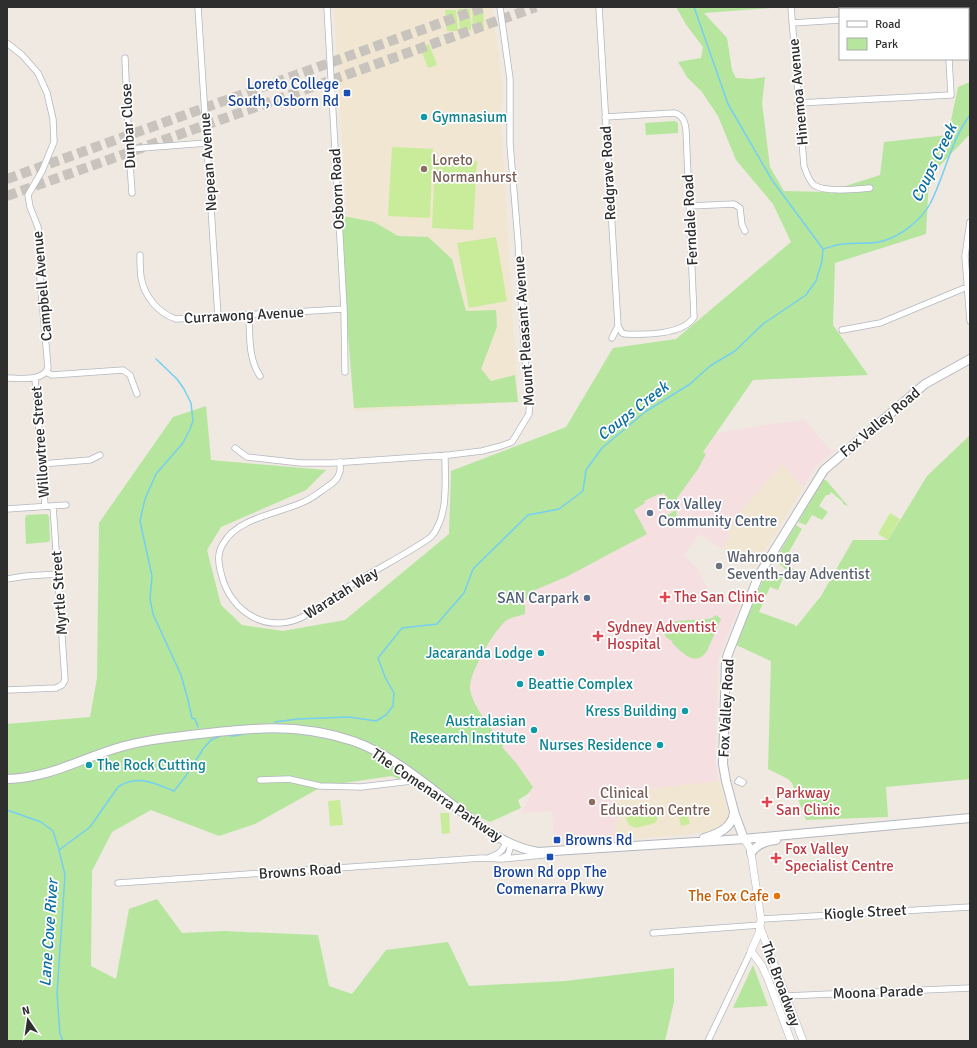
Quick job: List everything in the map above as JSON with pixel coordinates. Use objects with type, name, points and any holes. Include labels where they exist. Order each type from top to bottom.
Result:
[{"type":"main road","name":"Fox Valley Road","points":[[744,838],[734,812],[723,764],[726,662],[759,575],[824,470],[925,384],[970,358]]},
{"type":"main road","name":"The Comenarra Parkway","points":[[7,779],[46,774],[112,750],[149,740],[268,728],[308,730],[353,741],[365,746],[420,780],[478,824],[509,843],[526,850],[538,852],[558,852],[800,834],[970,818]]},
{"type":"main road","points":[[692,842],[724,830],[732,822],[734,812]]},
{"type":"main road","points":[[751,853],[755,848],[765,842],[800,834]]},
{"type":"street","name":"Nepean Avenue","points":[[198,7],[218,316]]},
{"type":"street","name":"Osborn Road","points":[[328,7],[346,372]]},
{"type":"street","name":"Mount Pleasant Avenue","points":[[235,448],[247,457],[301,463],[340,462],[482,451],[512,442],[529,414],[530,394],[525,361],[518,240],[510,144],[510,79],[500,7]]},
{"type":"street","name":"Redgrave Road","points":[[599,7],[618,326]]},
{"type":"street","name":"Hinemoa Avenue","points":[[791,7],[804,166],[808,176],[815,185],[832,190],[870,188]]},
{"type":"street","points":[[792,23],[839,20]]},
{"type":"street","name":"Campbell Avenue","points":[[7,43],[22,55],[38,73],[47,93],[53,119],[54,142],[42,171],[28,195],[30,207],[38,227],[42,258],[40,278],[48,366],[46,372]]},
{"type":"street","name":"Dunbar Close","points":[[125,58],[132,193]]},
{"type":"street","points":[[798,102],[951,94],[949,60]]},
{"type":"street","name":"Ferndale Road","points":[[605,116],[674,113],[682,117],[685,125],[694,317],[692,320],[676,330],[662,332],[626,334],[622,333],[618,326]]},
{"type":"street","points":[[129,149],[207,143]]},
{"type":"street","points":[[689,206],[734,204],[740,208],[742,225],[745,231]]},
{"type":"street","points":[[970,222],[965,256],[970,321]]},
{"type":"street","name":"Currawong Avenue","points":[[140,255],[143,284],[148,296],[164,314],[176,318],[344,309]]},
{"type":"street","points":[[842,330],[880,323],[967,288]]},
{"type":"street","points":[[249,315],[252,358],[254,367],[260,376]]},
{"type":"street","points":[[612,338],[618,326]]},
{"type":"street","points":[[7,378],[35,378],[42,376],[46,372],[52,375],[123,370],[130,376],[137,394]]},
{"type":"street","name":"Willowtree Street","points":[[35,378],[45,506]]},
{"type":"street","points":[[42,464],[90,460],[100,455]]},
{"type":"street","name":"Waratah Way","points":[[340,462],[340,474],[336,480],[315,495],[301,503],[239,526],[227,537],[222,545],[218,558],[226,588],[235,603],[249,615],[268,623],[289,622],[301,619],[353,583],[430,536],[435,531],[444,505],[446,490],[445,455]]},
{"type":"street","points":[[7,508],[66,505]]},
{"type":"street","name":"Myrtle Street","points":[[7,690],[56,688],[62,685],[65,680],[53,506]]},
{"type":"street","points":[[7,579],[58,574]]},
{"type":"street","points":[[260,780],[289,779],[320,786],[361,787],[420,780]]},
{"type":"street","name":"Fox Valley Road","points":[[708,1041],[751,951],[761,924],[751,853],[750,848],[744,838]]},
{"type":"street","points":[[502,859],[508,855],[509,843]]},
{"type":"street","name":"Browns Road","points":[[482,858],[500,853],[509,843]]},
{"type":"street","name":"Browns Road","points":[[118,883],[482,858],[502,859],[558,852]]},
{"type":"street","name":"Kiogle Street","points":[[653,933],[970,907]]},
{"type":"street","name":"The Broadway","points":[[761,924],[803,1041]]},
{"type":"street","name":"The Broadway","points":[[751,951],[762,966],[768,979],[791,1041]]},
{"type":"street","name":"Moona Parade","points":[[786,996],[970,988]]},
{"type":"shaded area","name":"Loreto Normanhurst","points":[[334,7],[492,7],[503,88],[501,120],[518,402],[354,411],[348,314],[347,219]]},
{"type":"shaded area","name":"Sydney Adventist Hospital","points":[[805,420],[829,449],[835,450],[816,466],[803,488],[782,464],[733,520],[727,531],[730,536],[723,549],[699,534],[684,555],[697,568],[711,594],[718,601],[727,605],[740,604],[718,660],[715,763],[719,781],[615,793],[616,841],[554,845],[552,811],[520,813],[531,795],[485,747],[454,662],[462,644],[627,509],[678,457],[719,433]]},
{"type":"shaded area","points":[[782,464],[803,488],[754,568],[723,549],[730,536],[727,531],[733,520]]},
{"type":"shaded area","points":[[719,781],[728,813],[728,820],[722,827],[712,831],[682,835],[571,844],[615,793]]},
{"type":"green space","points":[[676,7],[785,7],[704,13],[727,38],[732,70],[736,78],[751,79],[765,77],[762,103],[770,167],[784,191],[827,192],[880,175],[884,142],[948,135],[958,87],[970,82],[970,134],[929,177],[926,234],[835,263],[833,325],[868,375],[753,380],[703,452],[706,454],[698,469],[677,498],[677,516],[675,523],[672,524],[662,518],[673,512],[664,493],[644,501],[645,503],[634,510],[647,534],[566,577],[537,589],[529,595],[525,601],[525,614],[507,620],[496,632],[483,652],[473,673],[470,689],[479,710],[489,726],[504,744],[502,747],[516,763],[533,787],[528,794],[518,800],[521,808],[490,822],[392,776],[323,786],[255,824],[219,836],[151,810],[112,832],[92,871],[91,966],[116,979],[129,909],[157,899],[182,933],[223,931],[318,935],[329,986],[352,994],[386,950],[448,942],[469,986],[565,981],[674,968],[674,1002],[665,1041],[7,1041],[7,724],[90,717],[97,678],[99,523],[173,417],[206,406],[211,460],[326,470],[306,490],[221,527],[207,550],[221,605],[242,625],[283,631],[345,620],[449,534],[451,471],[566,427],[613,348],[676,339],[791,242],[773,204],[736,160],[718,116],[702,92],[687,77],[678,62],[701,58],[703,47],[687,26]]},
{"type":"green space","points":[[472,8],[483,8],[484,29],[473,29]]},
{"type":"green space","points":[[458,9],[470,9],[471,30],[460,30]]},
{"type":"green space","points":[[445,10],[456,10],[458,31],[447,31]]},
{"type":"green space","points":[[429,44],[437,65],[428,68],[420,47]]},
{"type":"green space","points":[[675,121],[678,123],[678,133],[646,135],[645,123]]},
{"type":"green space","points":[[392,147],[433,149],[430,218],[388,216]]},
{"type":"green space","points":[[435,159],[477,161],[473,230],[432,228]]},
{"type":"green space","points":[[338,215],[374,222],[398,236],[428,237],[452,259],[466,311],[496,310],[497,327],[481,369],[491,381],[515,375],[518,402],[354,408]]},
{"type":"green space","points":[[496,237],[507,301],[469,308],[457,243]]},
{"type":"green space","points":[[970,435],[970,779],[886,787],[888,817],[806,820],[792,783],[788,779],[768,769],[771,661],[736,645],[767,570],[772,569],[777,571],[783,578],[778,590],[770,587],[759,612],[795,625],[796,627],[821,596],[853,540],[888,540],[927,476]]},
{"type":"green space","points":[[823,480],[826,480],[848,506],[843,504],[843,502],[831,492],[829,495],[826,495],[819,506],[828,512],[822,520],[812,515],[806,525],[798,522]]},
{"type":"green space","points":[[890,513],[900,519],[888,540],[878,534]]},
{"type":"green space","points":[[47,514],[49,517],[50,540],[48,542],[26,544],[25,518],[27,515]]},
{"type":"green space","points":[[796,525],[802,529],[783,562],[795,570],[790,573],[775,560]]},
{"type":"green space","points":[[716,615],[721,619],[707,651],[703,656],[694,659],[680,651],[672,643],[673,642],[666,637],[661,626],[666,623],[669,627],[677,621],[707,619]]},
{"type":"green space","points":[[340,800],[343,825],[330,826],[328,801]]},
{"type":"green space","points":[[650,806],[655,809],[658,815],[655,823],[636,828],[629,825],[626,818],[630,811]]},
{"type":"green space","points":[[685,806],[690,824],[681,826],[677,808]]},
{"type":"green space","points":[[440,813],[449,813],[450,833],[442,834]]},
{"type":"green space","points":[[753,965],[768,1006],[733,1008]]},
{"type":"waterway","points":[[694,7],[728,104],[772,180],[823,249]]},
{"type":"waterway","name":"Coups Creek","points":[[275,722],[297,719],[349,717],[376,721],[386,715],[393,706],[394,693],[385,677],[378,658],[402,628],[437,624],[464,593],[473,569],[528,515],[559,509],[583,491],[586,470],[602,448],[645,412],[690,384],[710,366],[735,351],[763,324],[806,295],[816,281],[822,261],[823,249],[841,244],[873,243],[883,241],[890,239],[910,227],[930,204],[957,136],[970,115]]},
{"type":"waterway","name":"Lane Cove River","points":[[156,359],[177,379],[184,389],[191,403],[193,421],[183,443],[156,474],[145,499],[140,521],[152,576],[150,599],[153,614],[181,675],[192,718],[195,719],[198,727]]},
{"type":"waterway","name":"Coups Creek","points":[[226,735],[234,736],[248,733]]},
{"type":"waterway","name":"Coups Creek","points":[[202,750],[211,740],[220,736]]},
{"type":"waterway","name":"Coups Creek","points":[[59,850],[90,827],[118,787],[125,783],[139,780],[153,783],[174,791],[202,751]]},
{"type":"waterway","name":"Lane Cove River","points":[[7,810],[41,822],[53,831],[59,850],[65,875],[57,994],[60,1034],[63,1041]]},
{"type":"tunnel","points":[[7,179],[485,7]]},
{"type":"tunnel","points":[[7,196],[536,7]]},
{"type":"place","name":"Loreto College South, Osborn Rd","points":[[347,93]]},
{"type":"place","name":"Gymnasium","points":[[424,117]]},
{"type":"place","name":"Loreto Normanhurst","points":[[424,169]]},
{"type":"place","name":"Fox Valley Community Centre","points":[[650,513]]},
{"type":"place","name":"Wahroonga Seventh-day Adventist","points":[[719,566]]},
{"type":"place","name":"The San Clinic","points":[[665,597]]},
{"type":"place","name":"SAN Carpark","points":[[587,598]]},
{"type":"place","name":"Sydney Adventist Hospital","points":[[598,636]]},
{"type":"place","name":"Jacaranda Lodge","points":[[541,653]]},
{"type":"place","name":"Beattie Complex","points":[[520,684]]},
{"type":"place","name":"Kress Building","points":[[685,711]]},
{"type":"place","name":"Australasian Research Institute","points":[[534,730]]},
{"type":"place","name":"Nurses Residence","points":[[660,745]]},
{"type":"place","name":"The Rock Cutting","points":[[89,765]]},
{"type":"place","name":"Clinical Education Centre","points":[[592,802]]},
{"type":"place","name":"Parkway San Clinic","points":[[767,802]]},
{"type":"place","name":"Browns Rd","points":[[557,840]]},
{"type":"place","name":"Brown Rd opp The Comenarra Pkwy","points":[[550,857]]},
{"type":"place","name":"Fox Valley Specialist Centre","points":[[776,858]]},
{"type":"place","name":"The Fox Cafe","points":[[777,896]]}]
